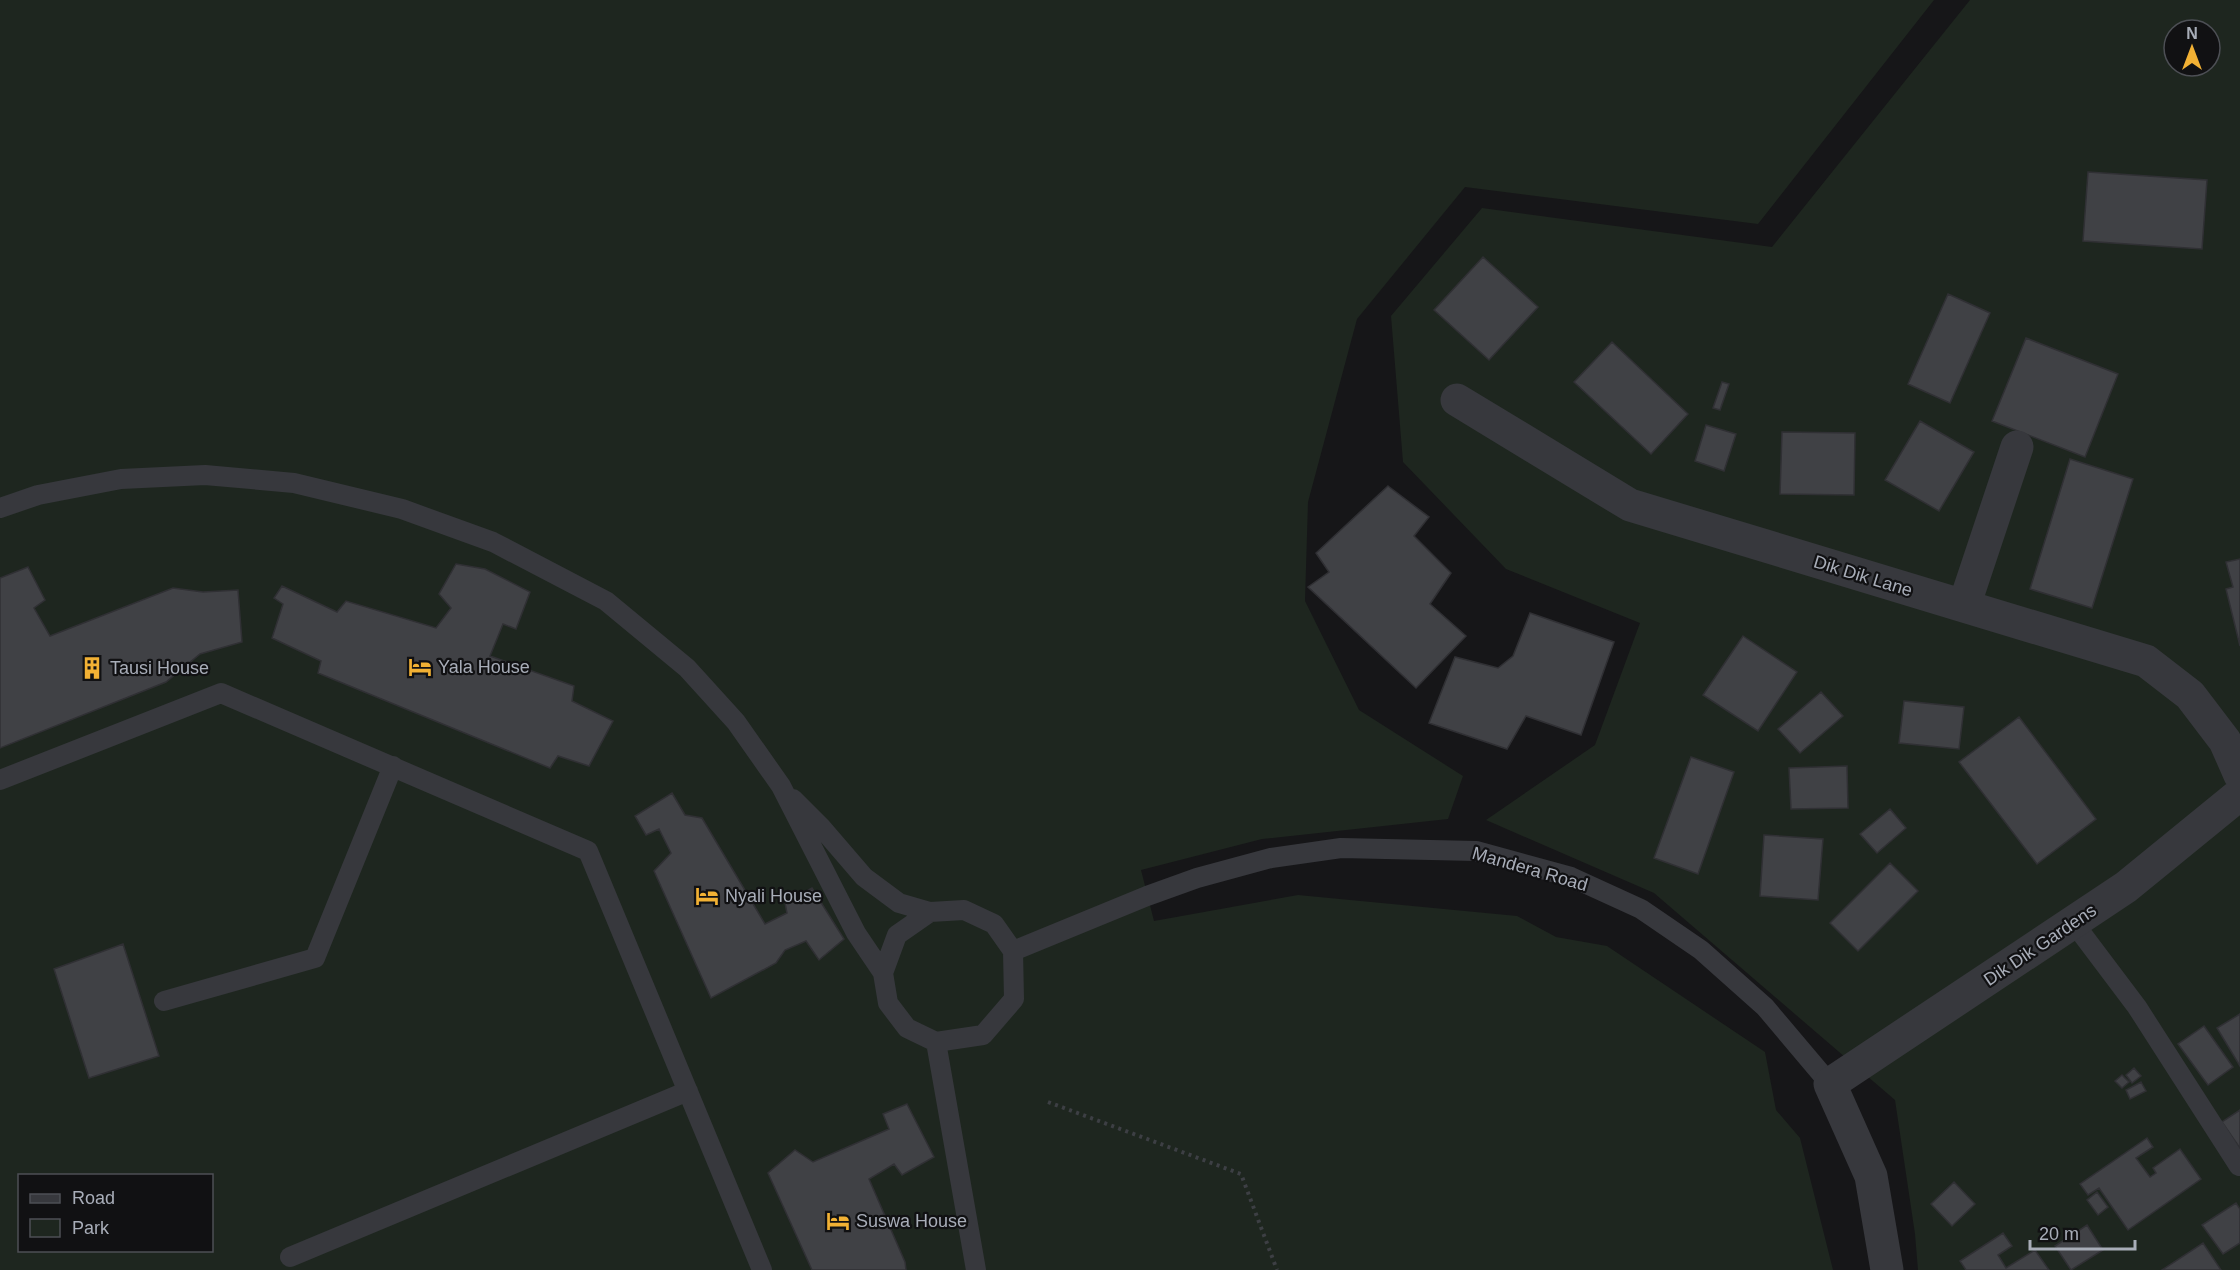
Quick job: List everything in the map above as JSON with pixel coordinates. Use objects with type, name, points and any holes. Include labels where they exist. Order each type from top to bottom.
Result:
[{"type":"street","name":"Dik Dik Lane","points":[[1457,400],[1630,505],[2146,660],[2190,695],[2224,741],[2240,775]]},
{"type":"street","points":[[1964,606],[2017,447]]},
{"type":"street","name":"Dik Dik Gardens","points":[[1830,1084],[2126,886],[2240,794]]},
{"type":"street","name":"Mandera Road","points":[[1830,1084],[1871,1176],[1887,1270]]},
{"type":"lane","points":[[0,508],[38,495],[121,479],[205,475],[294,483],[402,509],[493,542],[606,601],[687,668],[736,722],[780,786],[856,933],[883,973],[888,1003],[908,1028],[936,1042],[983,1035],[1014,999],[1013,951],[994,924],[964,910],[930,912],[899,903],[864,877],[821,827],[780,786]]},
{"type":"lane","points":[[0,780],[221,693],[588,850],[762,1270]]},
{"type":"lane","points":[[164,1001],[315,958],[393,766]]},
{"type":"lane","name":"Mandera Road","points":[[1013,951],[1147,896],[1197,878],[1271,858],[1341,848],[1476,850],[1571,877],[1641,909],[1701,950],[1765,1007],[1830,1084]]},
{"type":"lane","points":[[883,973],[897,935],[930,912]]},
{"type":"lane","points":[[2073,922],[2137,1007],[2239,1166]]},
{"type":"lane","points":[[936,1042],[976,1270]]},
{"type":"lane","points":[[290,1257],[688,1090]]},
{"type":"path","points":[[1048,1102],[1241,1174],[1277,1270]]},
{"type":"green space","points":[[0,0],[1934,0],[1758,224],[1465,187],[1357,319],[1308,502],[1305,601],[1359,710],[1463,776],[1448,819],[1262,839],[1141,870],[1154,921],[1298,895],[1517,916],[1556,937],[1607,946],[1765,1052],[1776,1110],[1800,1138],[1833,1270],[0,1270]]},
{"type":"green space","points":[[1970,0],[2240,0],[2240,1270],[1918,1270],[1915,1234],[1895,1100],[1654,893],[1486,820],[1595,745],[1640,623],[1506,569],[1403,462],[1391,316],[1482,208],[1772,247]]},
{"type":"building","points":[[2088,172],[2207,180],[2202,249],[2083,241]]},
{"type":"building","points":[[1483,257],[1538,307],[1489,360],[1434,310]]},
{"type":"building","points":[[1948,294],[1990,313],[1950,403],[1908,384]]},
{"type":"building","points":[[2026,338],[2118,374],[2085,457],[1992,421]]},
{"type":"building","points":[[1612,342],[1688,414],[1651,454],[1574,382]]},
{"type":"building","points":[[1722,382],[1729,384],[1720,410],[1713,408]]},
{"type":"building","points":[[1920,421],[1974,452],[1939,511],[1885,480]]},
{"type":"building","points":[[1706,425],[1736,434],[1724,471],[1695,461]]},
{"type":"building","points":[[1782,432],[1855,433],[1854,495],[1780,494]]},
{"type":"building","points":[[2070,459],[2133,479],[2092,608],[2030,589]]},
{"type":"building","points":[[1388,486],[1429,517],[1414,536],[1451,573],[1430,604],[1466,636],[1416,688],[1308,587],[1329,572],[1316,553]]},
{"type":"building","points":[[2240,559],[2240,646],[2226,589],[2233,587],[2226,562]]},
{"type":"building","name":"Yala House","points":[[456,564],[485,569],[530,592],[516,629],[503,624],[490,656],[574,686],[572,701],[613,721],[589,766],[558,756],[550,768],[318,673],[321,661],[272,638],[283,604],[274,598],[282,586],[337,612],[346,601],[436,628],[451,608],[439,594]]},
{"type":"building","name":"Tausi House","points":[[28,567],[45,600],[34,608],[50,636],[173,588],[203,592],[238,590],[242,642],[200,654],[166,682],[0,748],[0,578]]},
{"type":"building","points":[[1530,613],[1614,642],[1581,735],[1526,716],[1507,749],[1429,723],[1455,657],[1498,668],[1513,656]]},
{"type":"building","points":[[1743,636],[1797,672],[1758,731],[1703,695]]},
{"type":"building","points":[[1821,692],[1843,716],[1800,753],[1778,729]]},
{"type":"building","points":[[1904,701],[1964,707],[1959,749],[1899,743]]},
{"type":"building","points":[[2019,717],[2096,819],[2037,864],[1959,762]]},
{"type":"building","points":[[1691,757],[1734,772],[1698,874],[1654,858]]},
{"type":"building","points":[[1847,766],[1848,808],[1791,809],[1789,768]]},
{"type":"building","name":"Nyali House","points":[[672,793],[685,815],[702,818],[765,924],[787,913],[785,903],[812,888],[844,939],[819,960],[806,941],[785,950],[776,963],[711,998],[654,871],[671,853],[659,829],[646,835],[635,816]]},
{"type":"building","points":[[1890,809],[1906,828],[1877,853],[1860,834]]},
{"type":"building","points":[[1764,835],[1823,839],[1818,900],[1760,896]]},
{"type":"building","points":[[1890,863],[1918,891],[1858,951],[1830,923]]},
{"type":"building","points":[[123,944],[159,1056],[89,1078],[54,969]]},
{"type":"building","points":[[2240,1014],[2240,1066],[2217,1028]]},
{"type":"building","points":[[2204,1026],[2233,1067],[2208,1085],[2178,1044]]},
{"type":"building","points":[[2134,1068],[2141,1076],[2132,1083],[2126,1075]]},
{"type":"building","points":[[2122,1075],[2129,1082],[2122,1088],[2115,1081]]},
{"type":"building","points":[[2141,1082],[2146,1091],[2130,1099],[2126,1090]]},
{"type":"building","name":"Suswa House","points":[[907,1104],[934,1157],[902,1175],[894,1164],[869,1179],[905,1262],[906,1270],[812,1270],[768,1173],[795,1150],[813,1162],[889,1129],[883,1114]]},
{"type":"building","points":[[2240,1110],[2240,1148],[2222,1122]]},
{"type":"building","points":[[2147,1138],[2153,1147],[2136,1158],[2150,1177],[2156,1173],[2153,1168],[2180,1149],[2201,1179],[2128,1230],[2099,1188],[2088,1195],[2080,1184]]},
{"type":"building","points":[[1954,1182],[1975,1204],[1952,1226],[1931,1204]]},
{"type":"building","points":[[2097,1192],[2108,1207],[2098,1215],[2087,1200]]},
{"type":"building","points":[[2236,1203],[2240,1209],[2240,1243],[2223,1254],[2202,1225]]},
{"type":"building","points":[[2087,1225],[2103,1250],[2071,1270],[2055,1246]]},
{"type":"building","points":[[2003,1233],[2012,1246],[1998,1255],[2006,1268],[2035,1250],[2049,1270],[1966,1270],[1960,1261]]},
{"type":"building","points":[[2203,1243],[2221,1270],[2162,1270]]},
{"type":"place","name":"Yala House","points":[[420,667]]},
{"type":"place","name":"Tausi House","points":[[92,668]]},
{"type":"place","name":"Nyali House","points":[[707,896]]},
{"type":"place","name":"Suswa House","points":[[838,1221]]}]
